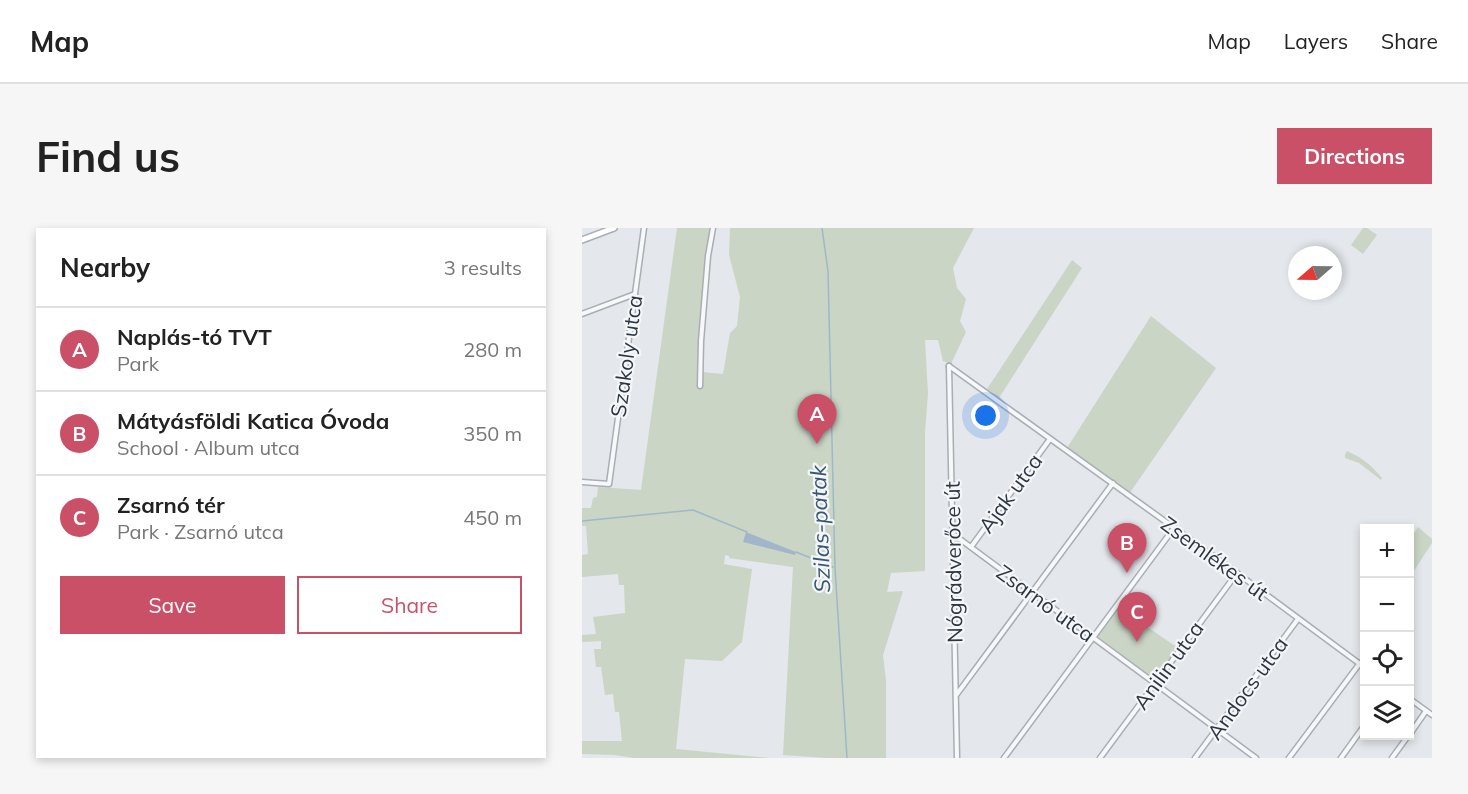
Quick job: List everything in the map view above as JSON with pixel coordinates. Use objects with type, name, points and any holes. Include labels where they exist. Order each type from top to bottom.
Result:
[{"type":"main road","points":[[582,240],[614,228]]},
{"type":"street","name":"Szakoly utca","points":[[582,482],[609,484],[644,228]]},
{"type":"street","points":[[700,386],[701,341],[708,256],[713,228]]},
{"type":"street","points":[[582,314],[635,293]]},
{"type":"street","name":"Zsemlékes út","points":[[949,366],[1360,663]]},
{"type":"street","name":"Nógrádverőce út","points":[[949,366],[957,758]]},
{"type":"street","name":"Ajak utca","points":[[971,547],[1050,439]]},
{"type":"street","points":[[956,695],[1113,483]]},
{"type":"street","points":[[1004,758],[1174,528]]},
{"type":"street","name":"Zsarnó utca","points":[[952,534],[1256,758]]},
{"type":"street","name":"Anilin utca","points":[[1100,758],[1237,573]]},
{"type":"street","name":"Andocs utca","points":[[1195,758],[1298,618]]},
{"type":"street","points":[[1289,758],[1360,663]]},
{"type":"street","points":[[1414,702],[1432,715]]},
{"type":"street","points":[[1414,728],[1426,711]]},
{"type":"street","points":[[1341,758],[1360,733]]},
{"type":"street","points":[[1392,758],[1405,740]]},
{"type":"green space","points":[[677,228],[711,228],[698,361],[702,372],[723,374],[730,333],[737,326],[740,297],[729,255],[730,228],[974,228],[953,268],[957,288],[966,299],[960,321],[966,332],[951,364],[943,361],[938,340],[925,340],[928,394],[925,432],[925,571],[891,573],[887,592],[903,591],[883,655],[886,681],[886,758],[783,755],[793,567],[729,558],[725,555],[724,564],[752,569],[742,642],[722,661],[685,659],[676,749],[770,758],[634,758],[582,754],[582,741],[622,741],[619,712],[615,712],[613,694],[605,695],[601,667],[596,667],[594,649],[601,649],[601,641],[582,642],[582,635],[596,634],[593,617],[625,613],[624,585],[619,585],[618,574],[582,577],[582,555],[588,554],[586,526],[582,526],[582,508],[591,508],[593,498],[597,497],[598,487],[641,490]]},
{"type":"green space","points":[[1363,228],[1377,235],[1363,254],[1351,245]]},
{"type":"green space","points":[[1072,260],[1082,268],[999,398],[987,389]]},
{"type":"green space","points":[[1151,316],[1216,368],[1129,494],[1067,448]]},
{"type":"green space","points":[[1347,451],[1358,456],[1370,466],[1382,478],[1381,480],[1359,463],[1345,458]]},
{"type":"green space","points":[[1418,527],[1432,539],[1432,543],[1414,571],[1414,533]]},
{"type":"green space","points":[[1118,607],[1178,648],[1155,680],[1097,636]]},
{"type":"water","points":[[746,532],[796,552],[795,555],[743,542]]},
{"type":"waterway","name":"Szilas-patak","points":[[822,228],[828,271],[835,568],[847,758]]},
{"type":"waterway","points":[[582,521],[693,510],[747,532]]},
{"type":"waterway","points":[[796,552],[833,567]]},
{"type":"place","name":"Naplás-tó TVT","points":[[817,444]]},
{"type":"place","name":"Mátyásföldi Katica Óvoda","points":[[1127,573]]},
{"type":"place","name":"Zsarnó tér","points":[[1137,642]]}]
